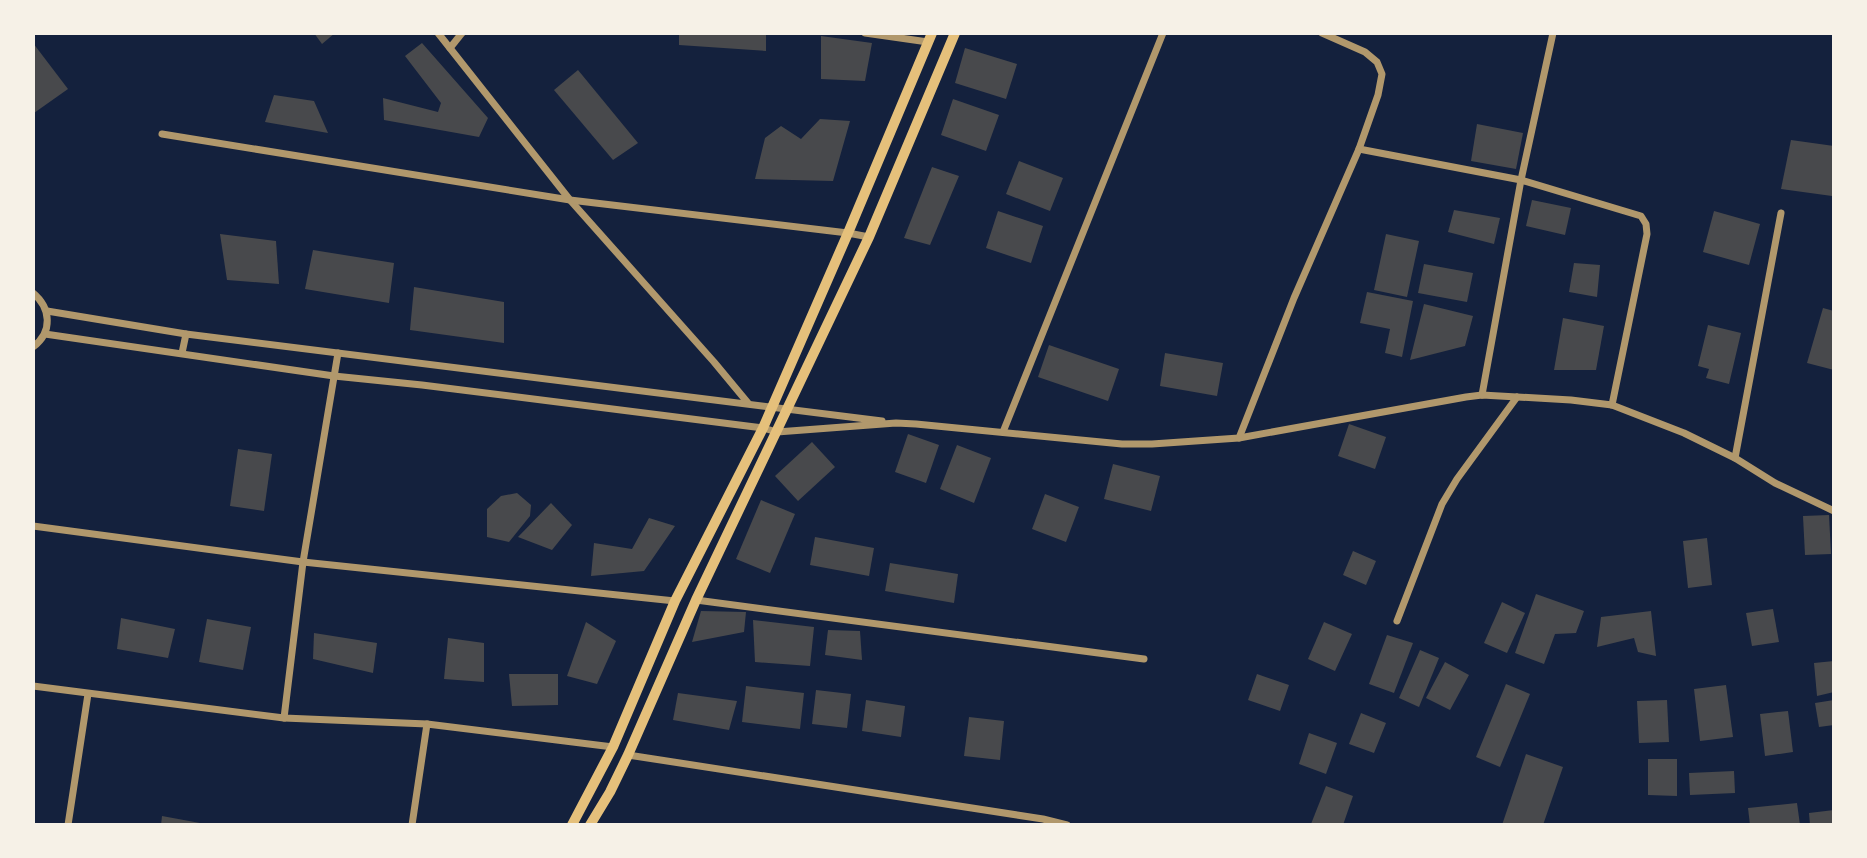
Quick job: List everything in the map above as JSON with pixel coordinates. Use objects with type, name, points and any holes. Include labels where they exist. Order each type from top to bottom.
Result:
[{"type":"main road","points":[[590,825],[628,755],[696,600],[869,237],[955,33]]},
{"type":"main road","points":[[572,825],[613,747],[675,601],[762,428],[930,38]]},
{"type":"street","points":[[438,33],[570,200],[749,404]]},
{"type":"street","points":[[450,48],[462,33]]},
{"type":"street","points":[[865,33],[930,38]]},
{"type":"street","points":[[1003,432],[1163,33]]},
{"type":"street","points":[[1239,438],[1294,298],[1359,149],[1378,95],[1382,74],[1377,62],[1365,52],[1322,33]]},
{"type":"street","points":[[1482,395],[1521,180],[1553,33]]},
{"type":"street","points":[[162,134],[570,200],[869,237]]},
{"type":"street","points":[[1359,149],[1521,180],[1641,216],[1646,224],[1647,234],[1612,405]]},
{"type":"street","points":[[1735,458],[1781,213]]},
{"type":"street","points":[[33,293],[47,311],[48,322],[45,334],[33,346]]},
{"type":"street","points":[[47,311],[186,334],[897,424]]},
{"type":"street","points":[[45,334],[334,376],[422,385],[777,432],[916,424],[1122,444],[1152,444],[1239,438],[1482,395],[1571,400],[1612,405],[1684,433],[1735,458],[1775,483],[1834,510]]},
{"type":"street","points":[[182,354],[186,334]]},
{"type":"street","points":[[284,718],[303,562],[338,353]]},
{"type":"street","points":[[1397,621],[1442,504],[1517,397]]},
{"type":"street","points":[[33,526],[303,562],[675,601]]},
{"type":"street","points":[[696,600],[1144,659]]},
{"type":"street","points":[[33,686],[284,718],[427,724],[613,747]]},
{"type":"street","points":[[68,825],[88,694]]},
{"type":"street","points":[[412,825],[427,724]]},
{"type":"street","points":[[628,755],[1029,816],[1067,825]]},
{"type":"building","points":[[314,33],[335,33],[322,44]]},
{"type":"building","points":[[679,33],[766,33],[766,51],[679,45]]},
{"type":"building","points":[[821,36],[872,43],[865,81],[821,79]]},
{"type":"building","points":[[33,43],[68,89],[34,113],[33,112]]},
{"type":"building","points":[[422,43],[488,118],[479,137],[384,120],[383,98],[438,112],[441,103],[405,56]]},
{"type":"building","points":[[965,48],[1017,64],[1006,99],[955,83]]},
{"type":"building","points":[[578,70],[638,143],[613,160],[554,90]]},
{"type":"building","points":[[274,95],[314,101],[328,133],[265,122]]},
{"type":"building","points":[[953,99],[999,115],[986,151],[941,135]]},
{"type":"building","points":[[820,119],[850,121],[833,181],[755,179],[765,138],[781,126],[801,139]]},
{"type":"building","points":[[1477,124],[1523,133],[1516,169],[1471,161]]},
{"type":"building","points":[[1791,140],[1834,146],[1832,196],[1781,189]]},
{"type":"building","points":[[1019,161],[1063,178],[1050,211],[1006,194]]},
{"type":"building","points":[[932,167],[959,176],[930,245],[904,238]]},
{"type":"building","points":[[1532,200],[1571,208],[1565,235],[1526,226]]},
{"type":"building","points":[[1454,210],[1500,218],[1494,244],[1448,232]]},
{"type":"building","points":[[998,211],[1043,226],[1031,263],[986,248]]},
{"type":"building","points":[[1714,211],[1760,224],[1749,265],[1703,252]]},
{"type":"building","points":[[220,234],[276,241],[279,284],[227,280]]},
{"type":"building","points":[[1386,234],[1419,241],[1407,297],[1374,290]]},
{"type":"building","points":[[313,250],[394,263],[389,303],[305,289]]},
{"type":"building","points":[[1574,263],[1600,265],[1597,297],[1569,292]]},
{"type":"building","points":[[1424,264],[1473,273],[1467,302],[1418,293]]},
{"type":"building","points":[[414,287],[504,302],[504,343],[410,330]]},
{"type":"building","points":[[1367,292],[1413,301],[1402,357],[1385,353],[1390,329],[1360,323]]},
{"type":"building","points":[[1424,304],[1473,316],[1465,346],[1410,360]]},
{"type":"building","points":[[1823,308],[1834,311],[1834,370],[1807,363]]},
{"type":"building","points":[[1563,318],[1604,326],[1596,370],[1554,370]]},
{"type":"building","points":[[1708,325],[1741,333],[1729,384],[1706,378],[1709,369],[1698,366]]},
{"type":"building","points":[[1049,345],[1119,369],[1108,401],[1038,377]]},
{"type":"building","points":[[1165,353],[1223,363],[1217,396],[1160,386]]},
{"type":"building","points":[[1349,424],[1386,437],[1375,469],[1338,456]]},
{"type":"building","points":[[908,434],[939,445],[926,483],[895,472]]},
{"type":"building","points":[[812,442],[835,467],[798,501],[775,476]]},
{"type":"building","points":[[957,445],[991,458],[974,503],[940,489]]},
{"type":"building","points":[[238,449],[272,454],[264,511],[230,506]]},
{"type":"building","points":[[1113,464],[1160,476],[1151,511],[1104,499]]},
{"type":"building","points":[[517,493],[531,505],[530,516],[509,542],[487,537],[487,509],[501,496]]},
{"type":"building","points":[[1045,494],[1079,507],[1066,542],[1032,529]]},
{"type":"building","points":[[761,500],[795,514],[770,573],[736,559]]},
{"type":"building","points":[[551,503],[572,525],[552,550],[518,537]]},
{"type":"building","points":[[1829,515],[1831,554],[1805,555],[1803,516]]},
{"type":"building","points":[[649,518],[675,526],[644,571],[591,576],[594,543],[632,549]]},
{"type":"building","points":[[815,537],[874,548],[869,576],[810,565]]},
{"type":"building","points":[[1707,538],[1712,585],[1688,588],[1683,541]]},
{"type":"building","points":[[1353,551],[1376,561],[1366,585],[1343,575]]},
{"type":"building","points":[[890,563],[958,574],[954,603],[885,591]]},
{"type":"building","points":[[1536,594],[1584,611],[1576,633],[1555,634],[1544,664],[1515,653]]},
{"type":"building","points":[[1502,602],[1525,613],[1507,653],[1484,643]]},
{"type":"building","points":[[1773,609],[1779,642],[1752,646],[1746,613]]},
{"type":"building","points":[[701,611],[746,612],[744,632],[692,642]]},
{"type":"building","points":[[1651,611],[1656,656],[1638,652],[1634,638],[1597,647],[1601,617]]},
{"type":"building","points":[[121,618],[175,629],[168,658],[117,649]]},
{"type":"building","points":[[207,619],[251,627],[243,670],[199,662]]},
{"type":"building","points":[[753,620],[814,627],[810,666],[755,662]]},
{"type":"building","points":[[586,622],[616,641],[597,684],[567,676]]},
{"type":"building","points":[[1324,622],[1352,634],[1335,671],[1308,659]]},
{"type":"building","points":[[828,630],[860,631],[862,660],[825,655]]},
{"type":"building","points":[[314,633],[377,643],[373,673],[313,659]]},
{"type":"building","points":[[1387,635],[1413,643],[1394,693],[1369,684]]},
{"type":"building","points":[[448,638],[484,643],[484,682],[444,679]]},
{"type":"building","points":[[1420,650],[1439,658],[1419,707],[1399,698]]},
{"type":"building","points":[[1834,661],[1834,692],[1817,696],[1814,663]]},
{"type":"building","points":[[1445,662],[1469,675],[1450,710],[1426,698]]},
{"type":"building","points":[[509,674],[558,674],[558,705],[512,706]]},
{"type":"building","points":[[1257,674],[1289,685],[1280,711],[1248,700]]},
{"type":"building","points":[[1506,684],[1530,694],[1500,767],[1476,757]]},
{"type":"building","points":[[1726,685],[1733,737],[1700,741],[1694,689]]},
{"type":"building","points":[[746,686],[804,693],[800,729],[742,722]]},
{"type":"building","points":[[816,690],[851,694],[847,728],[812,724]]},
{"type":"building","points":[[678,693],[737,701],[729,730],[673,720]]},
{"type":"building","points":[[866,700],[905,706],[901,737],[862,731]]},
{"type":"building","points":[[1667,700],[1669,742],[1639,743],[1637,701]]},
{"type":"building","points":[[1834,700],[1834,725],[1819,727],[1815,703]]},
{"type":"building","points":[[1788,711],[1793,752],[1765,756],[1760,714]]},
{"type":"building","points":[[1361,713],[1386,723],[1374,753],[1349,744]]},
{"type":"building","points":[[969,717],[1004,721],[1000,760],[964,756]]},
{"type":"building","points":[[1309,733],[1337,743],[1326,774],[1299,764]]},
{"type":"building","points":[[1526,754],[1563,767],[1543,825],[1502,825]]},
{"type":"building","points":[[1648,759],[1677,759],[1677,796],[1648,795]]},
{"type":"building","points":[[1734,771],[1735,793],[1690,795],[1689,773]]},
{"type":"building","points":[[1326,786],[1353,796],[1343,825],[1311,824]]},
{"type":"building","points":[[1797,803],[1800,825],[1750,825],[1748,808]]},
{"type":"building","points":[[1834,810],[1834,825],[1810,825],[1809,813]]},
{"type":"building","points":[[162,816],[200,823],[200,825],[161,825]]}]
